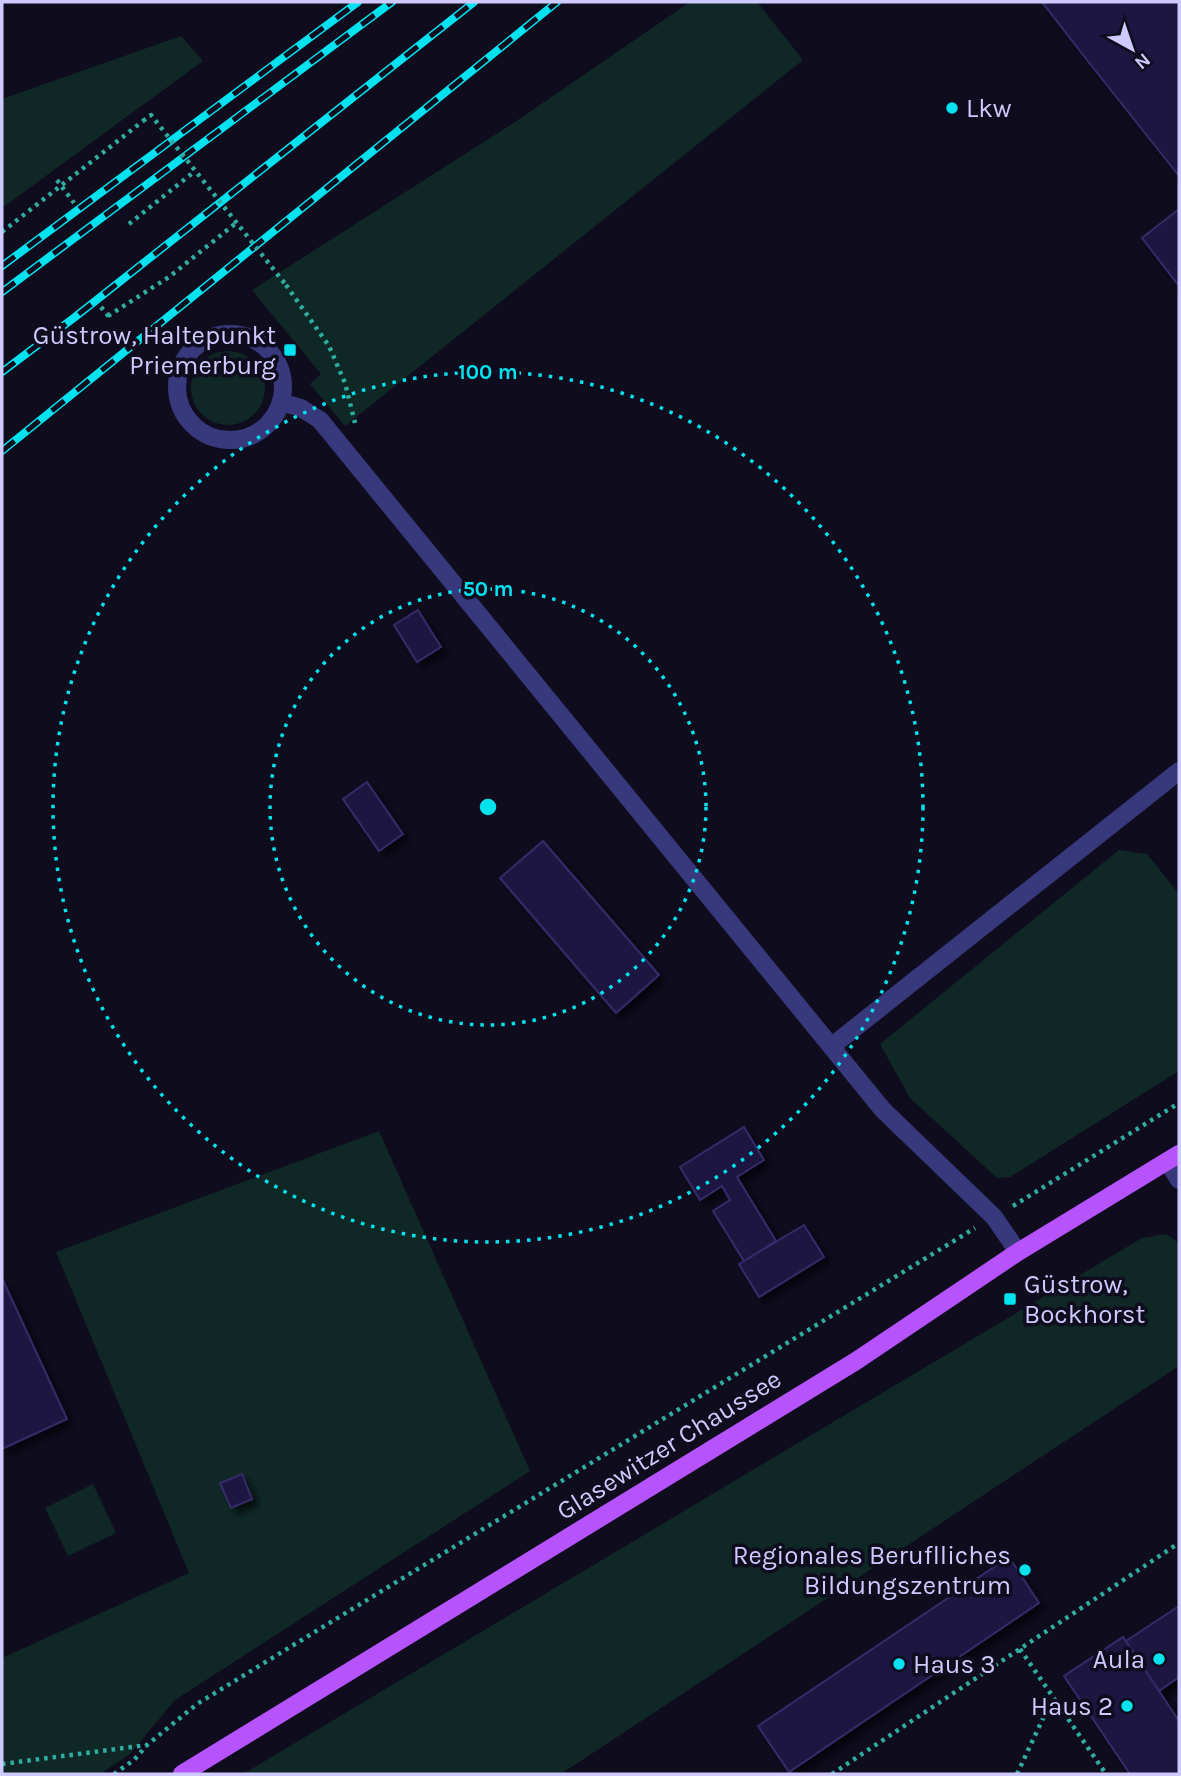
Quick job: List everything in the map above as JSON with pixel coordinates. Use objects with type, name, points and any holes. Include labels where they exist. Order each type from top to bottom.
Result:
[{"type":"main road","name":"Glasewitzer Chaussee","points":[[182,1774],[856,1361],[1018,1252],[1173,1157]]},
{"type":"street","points":[[221,335],[239,335],[256,341],[270,353],[279,368],[283,386],[281,402],[274,417],[256,433],[232,440],[216,439],[190,422],[182,409],[177,381],[190,352],[204,341],[221,335]]},
{"type":"street","points":[[281,402],[302,408],[320,420],[883,1110],[994,1217],[1018,1252]]},
{"type":"street","points":[[832,1046],[1179,771]]},
{"type":"street","points":[[1173,1157],[1179,1180]]},
{"type":"path","points":[[2,232],[151,115],[329,345],[345,383],[357,431]]},
{"type":"path","points":[[129,224],[195,171]]},
{"type":"path","points":[[57,180],[74,203]]},
{"type":"path","points":[[101,307],[109,318],[169,276],[236,223]]},
{"type":"path","points":[[114,1774],[134,1760],[147,1745],[197,1704],[1179,1103]]},
{"type":"path","points":[[837,1773],[1179,1543]]},
{"type":"path","points":[[1020,1649],[1106,1774]]},
{"type":"path","points":[[1017,1774],[1053,1697]]},
{"type":"path","points":[[2,1763],[147,1745]]},
{"type":"green space","points":[[690,2],[757,2],[803,60],[345,426],[310,384],[321,374],[252,290],[515,122]]},
{"type":"green space","points":[[181,36],[203,61],[2,208],[2,99]]},
{"type":"green space","points":[[228,351],[242,354],[254,362],[262,374],[265,388],[262,402],[254,414],[242,422],[228,425],[214,422],[202,414],[194,402],[191,388],[194,374],[202,362],[214,354]]},
{"type":"green space","points":[[1119,850],[1147,854],[1179,894],[1179,1071],[1010,1177],[997,1178],[910,1098],[880,1044]]},
{"type":"green space","points":[[379,1131],[530,1471],[175,1700],[130,1754],[100,1774],[2,1774],[2,1658],[189,1573],[56,1252]]},
{"type":"green space","points":[[1166,1234],[1179,1243],[1179,1366],[561,1774],[243,1774],[1142,1238]]},
{"type":"green space","points":[[93,1484],[116,1533],[68,1556],[45,1508]]},
{"type":"building","points":[[1042,2],[1179,2],[1179,176],[1087,60]]},
{"type":"building","points":[[1179,209],[1179,286],[1142,238]]},
{"type":"building","points":[[418,610],[441,647],[417,662],[394,625]]},
{"type":"building","points":[[367,782],[403,834],[379,851],[343,799]]},
{"type":"building","points":[[543,841],[659,975],[616,1013],[500,878]]},
{"type":"building","points":[[744,1127],[764,1160],[737,1177],[776,1241],[744,1261],[713,1211],[730,1200],[722,1186],[700,1200],[680,1167]]},
{"type":"building","points":[[804,1225],[824,1257],[759,1297],[739,1264]]},
{"type":"building","points":[[2,1278],[67,1419],[2,1449]]},
{"type":"building","points":[[242,1474],[252,1499],[231,1508],[220,1483]]},
{"type":"building","name":"Haus 3","points":[[1009,1557],[1039,1603],[789,1772],[758,1726]]},
{"type":"building","name":"Aula","points":[[1179,1606],[1179,1677],[1159,1691],[1126,1641]]},
{"type":"building","name":"Haus 2","points":[[1123,1637],[1179,1721],[1179,1774],[1130,1774],[1064,1676]]},
{"type":"railway","points":[[2,266],[358,2]]},
{"type":"railway","points":[[2,292],[392,2]]},
{"type":"railway","points":[[2,372],[474,2]]},
{"type":"railway","points":[[2,451],[557,2]]},
{"type":"place","name":"Lkw","points":[[952,108]]},
{"type":"place","name":"Güstrow, Haltepunkt Priemerburg","points":[[290,350]]},
{"type":"place","name":"Güstrow, Bockhorst","points":[[1010,1299]]},
{"type":"place","name":"Regionales Beruflliches Bildungszentrum","points":[[1025,1570]]},
{"type":"place","name":"Aula","points":[[1159,1659]]},
{"type":"place","name":"Haus 3","points":[[899,1664]]},
{"type":"place","name":"Haus 2","points":[[1127,1706]]}]
